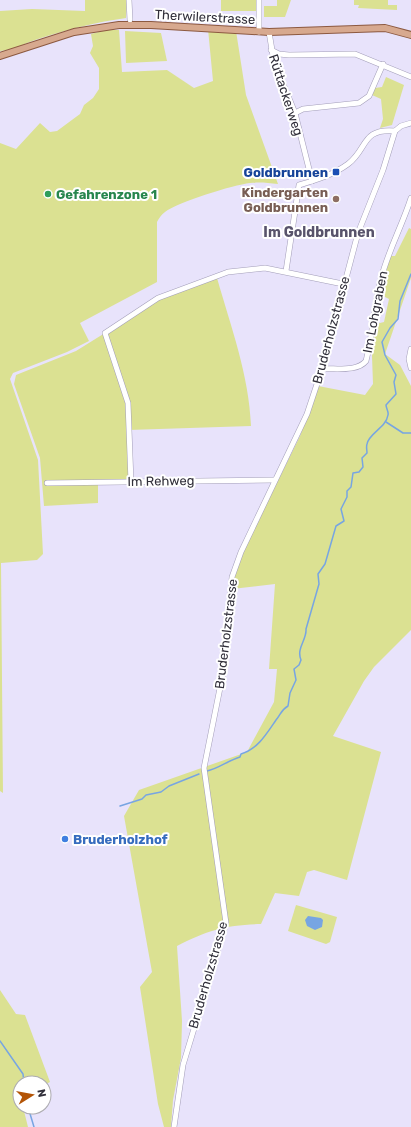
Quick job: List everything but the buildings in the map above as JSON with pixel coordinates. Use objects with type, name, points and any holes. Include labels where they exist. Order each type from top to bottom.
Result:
[{"type":"main road","name":"Therwilerstrasse","points":[[0,56],[68,34],[112,26],[145,25],[259,32],[385,28],[411,35]]},
{"type":"street","points":[[129,0],[130,20]]},
{"type":"street","points":[[259,0],[259,32]]},
{"type":"street","name":"Rüttackerweg","points":[[269,32],[271,50],[295,113],[312,181]]},
{"type":"street","points":[[271,50],[279,54],[289,55],[355,54],[383,64],[411,77]]},
{"type":"street","points":[[295,113],[303,109],[355,104],[365,100],[369,96],[383,64]]},
{"type":"street","points":[[286,271],[298,185],[328,176],[349,163],[371,135],[386,131],[396,131],[403,124],[411,123]]},
{"type":"street","name":"Bruderholzstrasse","points":[[174,1127],[183,1065],[226,923],[204,768],[225,663],[230,586],[234,569],[241,552],[300,430],[322,369],[343,284],[358,233],[383,170],[396,131]]},
{"type":"street","name":"Im Lohgraben","points":[[322,369],[356,368],[362,366],[366,361],[373,329],[375,301],[387,256],[402,226],[411,198]]},
{"type":"street","points":[[131,482],[128,403],[105,333],[158,298],[228,272],[266,268],[343,284]]},
{"type":"street","points":[[411,349],[409,359],[411,368]]},
{"type":"street","name":"Im Rehweg","points":[[47,483],[275,480]]},
{"type":"green space","points":[[85,0],[127,0],[126,18],[73,29],[21,46],[0,51],[0,11],[32,9],[85,11]]},
{"type":"green space","points":[[221,0],[256,0],[256,11],[221,11]]},
{"type":"green space","points":[[277,0],[291,0],[285,17],[264,17],[264,6],[277,6]]},
{"type":"green space","points":[[354,0],[388,0],[388,5],[397,5],[397,10],[358,8],[359,5],[354,5]]},
{"type":"green space","points":[[208,29],[236,31],[246,95],[278,184],[242,184],[206,194],[165,212],[157,222],[157,282],[80,323],[89,341],[67,352],[13,373],[10,379],[38,460],[43,554],[37,560],[1,563],[3,793],[0,791],[0,143],[16,149],[40,123],[50,132],[57,131],[80,114],[84,105],[93,98],[99,89],[99,68],[90,53],[93,46],[91,34],[106,30],[119,30],[122,72],[167,70],[194,88],[213,81]]},
{"type":"green space","points":[[125,31],[161,33],[167,61],[126,63]]},
{"type":"green space","points":[[386,77],[404,85],[392,125],[380,128],[383,119],[381,99],[372,95],[375,88],[382,87]]},
{"type":"green space","points":[[409,228],[411,229],[411,278],[385,354],[400,365],[411,386],[411,630],[374,667],[364,681],[333,736],[381,752],[347,880],[314,870],[307,872],[299,896],[275,893],[261,924],[218,929],[177,946],[182,1021],[181,1058],[173,1100],[171,1127],[164,1127],[158,1104],[140,987],[152,972],[124,816],[139,790],[247,752],[274,702],[277,669],[269,669],[275,584],[232,589],[239,560],[300,436],[318,386],[365,395],[373,384],[372,356],[376,324],[384,322],[389,299],[377,293],[387,256],[395,256]]},
{"type":"green space","points":[[217,278],[243,370],[250,407],[251,426],[128,430],[130,480],[98,481],[98,503],[44,506],[40,458],[14,384],[16,375],[76,351],[158,300]]},
{"type":"green space","points":[[296,905],[337,917],[330,942],[326,944],[288,931]]},
{"type":"green space","points":[[0,990],[16,1014],[25,1015],[47,1075],[12,1075],[12,1115],[25,1115],[28,1127],[0,1127]]},
{"type":"water","points":[[308,916],[321,918],[323,920],[322,927],[315,930],[307,926],[305,920]]},
{"type":"waterway","points":[[207,771],[240,757],[241,754],[247,752],[262,740],[282,711],[288,706],[290,693],[296,680],[294,669],[299,665],[301,660],[300,652],[319,584],[318,574],[325,564],[336,526],[344,521],[341,509],[347,497],[347,491],[351,487],[353,473],[359,472],[363,467],[362,458],[367,453],[368,440],[387,420],[388,414],[386,405],[396,394],[394,382],[396,375],[385,355],[382,342],[390,328],[398,319],[400,301],[411,274]]},
{"type":"waterway","points":[[386,422],[403,433],[411,433]]},
{"type":"waterway","points":[[120,806],[142,799],[146,795],[161,792],[169,786],[199,774]]},
{"type":"waterway","points":[[0,1041],[23,1075]]},
{"type":"waterway","points":[[30,1115],[34,1127]]},
{"type":"place","name":"Goldbrunnen","points":[[336,172]]},
{"type":"place","name":"Gefahrenzone 1","points":[[48,194]]},
{"type":"place","name":"Kindergarten Goldbrunnen","points":[[336,199]]},
{"type":"place","name":"Bruderholzhof","points":[[65,839]]},
{"type":"district","name":"Im Goldbrunnen","points":[[319,232]]}]
